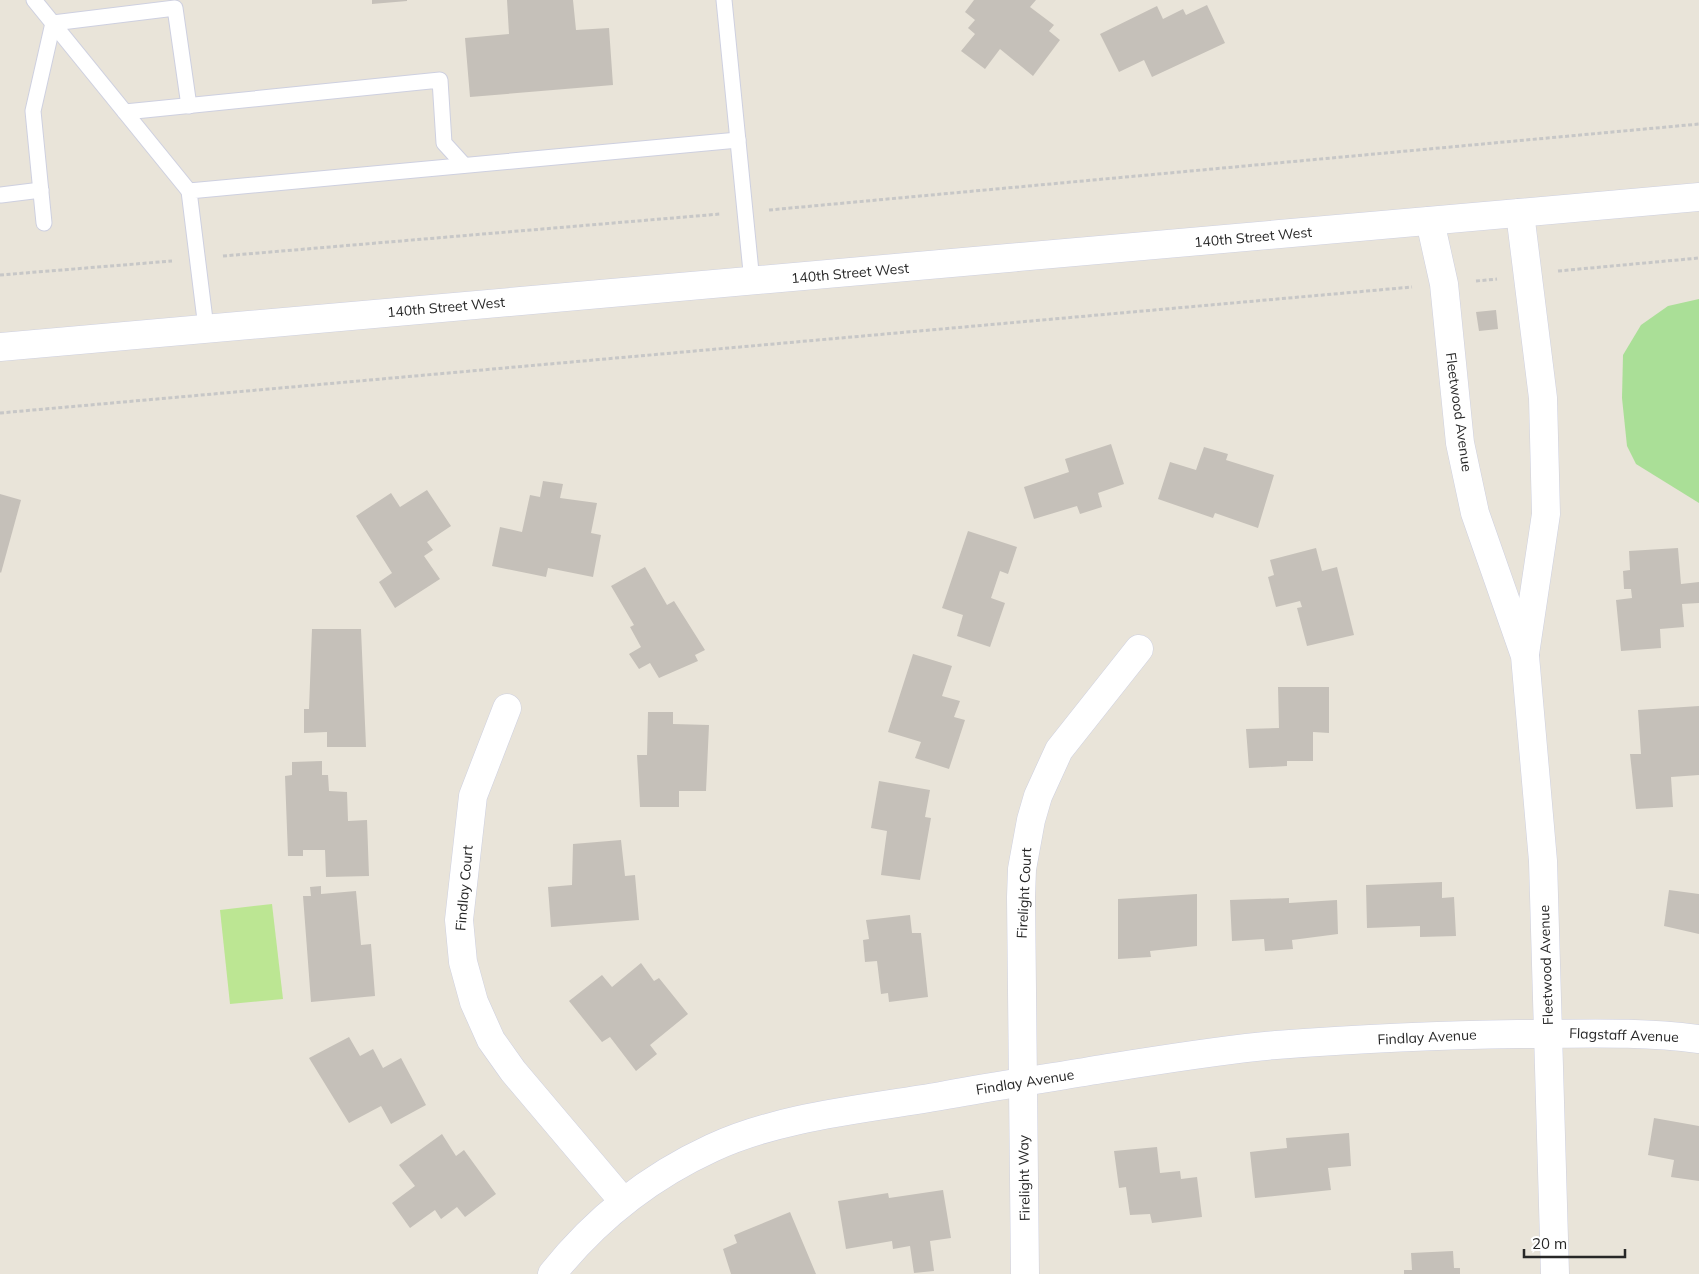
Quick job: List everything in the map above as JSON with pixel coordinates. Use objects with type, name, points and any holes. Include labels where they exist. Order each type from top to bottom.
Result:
[{"type":"street","name":"140th Street West","points":[[0,347],[1699,197]]},
{"type":"street","name":"Fleetwood Avenue","points":[[1520,213],[1543,398],[1546,514],[1525,656],[1543,861],[1555,1274]]},
{"type":"street","name":"Fleetwood Avenue","points":[[1430,221],[1444,284],[1460,443],[1475,513],[1525,656]]},
{"type":"street","name":"Firelight Court","points":[[1023,1081],[1021,897],[1022,869],[1031,820],[1038,796],[1059,750],[1140,649]]},
{"type":"street","name":"Findlay Court","points":[[507,708],[474,796],[459,920],[463,962],[474,1002],[491,1040],[513,1070],[623,1201]]},
{"type":"street","name":"Flagstaff Avenue","points":[[1549,1034],[1642,1033],[1699,1039]]},
{"type":"street","name":"Findlay Avenue","points":[[552,1274],[588,1233],[623,1201],[668,1172],[713,1147],[761,1130],[812,1118],[1023,1081],[1184,1056],[1275,1045],[1458,1034],[1549,1034]]},
{"type":"street","name":"Firelight Way","points":[[1023,1081],[1025,1274]]},
{"type":"lane","points":[[34,0],[189,190],[206,328]]},
{"type":"lane","points":[[724,0],[752,282]]},
{"type":"lane","points":[[53,23],[174,4],[189,106]]},
{"type":"lane","points":[[44,223],[33,111],[53,23]]},
{"type":"lane","points":[[126,112],[440,80],[444,143],[464,165]]},
{"type":"lane","points":[[189,190],[738,140]]},
{"type":"lane","points":[[1,194],[41,190]]},
{"type":"path","points":[[0,275],[745,212],[1699,124]]},
{"type":"path","points":[[0,413],[1413,287]]},
{"type":"green space","points":[[1699,299],[1699,503],[1636,464],[1627,446],[1622,398],[1623,355],[1641,325],[1668,306]]},
{"type":"green space","points":[[272,904],[283,999],[230,1004],[220,910]]},
{"type":"building","points":[[372,0],[407,0],[407,1],[372,4]]},
{"type":"building","points":[[507,0],[573,0],[576,30],[609,28],[613,85],[470,97],[465,38],[509,34]]},
{"type":"building","points":[[974,0],[1036,0],[1030,7],[1054,25],[1049,31],[1060,40],[1033,76],[1000,49],[985,69],[961,51],[975,34],[968,28],[975,20],[965,12]]},
{"type":"building","points":[[1207,5],[1225,43],[1152,77],[1144,60],[1119,72],[1100,34],[1157,6],[1163,19],[1183,9],[1186,15]]},
{"type":"building","points":[[1496,310],[1498,329],[1479,331],[1476,312]]},
{"type":"building","points":[[1111,444],[1124,484],[1098,493],[1102,507],[1080,514],[1077,506],[1034,519],[1024,487],[1069,472],[1065,459]]},
{"type":"building","points":[[1204,447],[1228,454],[1226,460],[1274,475],[1258,528],[1215,513],[1213,518],[1158,499],[1170,462],[1196,470]]},
{"type":"building","points":[[543,481],[563,484],[560,498],[597,503],[591,533],[601,535],[593,577],[548,568],[546,577],[492,566],[500,527],[522,532],[530,495],[540,497]]},
{"type":"building","points":[[427,490],[451,526],[427,542],[433,550],[424,556],[440,579],[395,608],[379,582],[392,573],[356,516],[391,493],[400,507]]},
{"type":"building","points":[[0,494],[21,500],[1,573],[0,572]]},
{"type":"building","points":[[968,531],[1017,547],[1008,574],[1000,571],[991,598],[1005,603],[990,647],[957,636],[963,615],[942,608]]},
{"type":"building","points":[[1316,548],[1322,571],[1337,567],[1354,635],[1307,646],[1297,608],[1302,607],[1300,601],[1276,607],[1268,577],[1274,575],[1270,560]]},
{"type":"building","points":[[1678,548],[1681,584],[1699,582],[1699,603],[1682,604],[1684,627],[1660,629],[1661,648],[1621,651],[1616,600],[1632,598],[1631,589],[1624,589],[1623,571],[1630,570],[1629,551]]},
{"type":"building","points":[[645,567],[667,605],[674,601],[705,650],[695,655],[698,661],[659,678],[650,663],[639,669],[629,654],[641,647],[630,627],[634,625],[611,586]]},
{"type":"building","points":[[312,629],[361,629],[366,747],[327,747],[327,732],[304,733],[304,709],[309,709]]},
{"type":"building","points":[[913,654],[952,666],[942,696],[960,701],[954,717],[965,720],[949,769],[915,758],[921,742],[888,732]]},
{"type":"building","points":[[1278,687],[1329,687],[1329,733],[1313,732],[1313,761],[1287,761],[1287,766],[1249,768],[1246,729],[1279,728]]},
{"type":"building","points":[[1699,706],[1699,775],[1671,777],[1673,807],[1636,809],[1630,754],[1641,754],[1638,710]]},
{"type":"building","points":[[648,712],[673,712],[673,724],[709,725],[706,791],[679,791],[679,807],[640,807],[637,755],[647,755]]},
{"type":"building","points":[[322,761],[322,775],[328,775],[329,791],[347,792],[348,821],[367,820],[369,876],[326,877],[325,850],[303,850],[303,856],[288,856],[285,776],[292,775],[292,762]]},
{"type":"building","points":[[879,781],[930,790],[925,817],[931,818],[920,880],[881,875],[887,831],[871,828]]},
{"type":"building","points":[[621,840],[625,876],[635,875],[639,920],[551,927],[548,887],[572,885],[573,844]]},
{"type":"building","points":[[1442,882],[1442,898],[1454,897],[1456,936],[1420,937],[1420,926],[1367,928],[1366,885]]},
{"type":"building","points":[[321,886],[321,894],[356,891],[361,945],[371,944],[375,996],[311,1002],[303,896],[311,896],[310,887]]},
{"type":"building","points":[[1669,890],[1699,894],[1699,934],[1664,926]]},
{"type":"building","points":[[1197,894],[1197,946],[1150,951],[1151,957],[1118,959],[1118,899]]},
{"type":"building","points":[[1289,898],[1289,903],[1337,900],[1338,934],[1292,940],[1293,949],[1265,951],[1264,939],[1232,941],[1230,900]]},
{"type":"building","points":[[910,915],[912,933],[921,933],[928,997],[889,1002],[888,993],[881,994],[877,961],[865,962],[863,940],[869,939],[866,920]]},
{"type":"building","points":[[641,963],[654,981],[659,978],[688,1014],[650,1045],[657,1054],[636,1071],[610,1037],[602,1042],[569,1001],[602,975],[612,987]]},
{"type":"building","points":[[349,1037],[360,1056],[373,1049],[383,1068],[401,1058],[426,1105],[391,1124],[381,1106],[349,1123],[309,1058]]},
{"type":"building","points":[[1654,1118],[1699,1126],[1699,1181],[1671,1177],[1674,1160],[1648,1155]]},
{"type":"building","points":[[1349,1133],[1351,1166],[1328,1168],[1331,1190],[1255,1198],[1250,1152],[1287,1148],[1286,1138]]},
{"type":"building","points":[[442,1134],[456,1156],[464,1150],[496,1194],[465,1217],[457,1207],[441,1219],[435,1210],[410,1228],[392,1203],[415,1186],[399,1165]]},
{"type":"building","points":[[1157,1147],[1160,1173],[1180,1171],[1181,1179],[1197,1177],[1202,1217],[1152,1223],[1150,1214],[1130,1215],[1126,1187],[1119,1188],[1114,1151]]},
{"type":"building","points":[[943,1190],[951,1238],[930,1241],[934,1271],[914,1273],[910,1246],[893,1249],[892,1241],[846,1249],[838,1201],[888,1193],[889,1198]]},
{"type":"building","points":[[790,1212],[816,1274],[731,1274],[723,1249],[737,1243],[734,1235]]},
{"type":"building","points":[[1453,1251],[1454,1268],[1460,1268],[1460,1274],[1404,1274],[1404,1270],[1412,1270],[1411,1253]]}]
